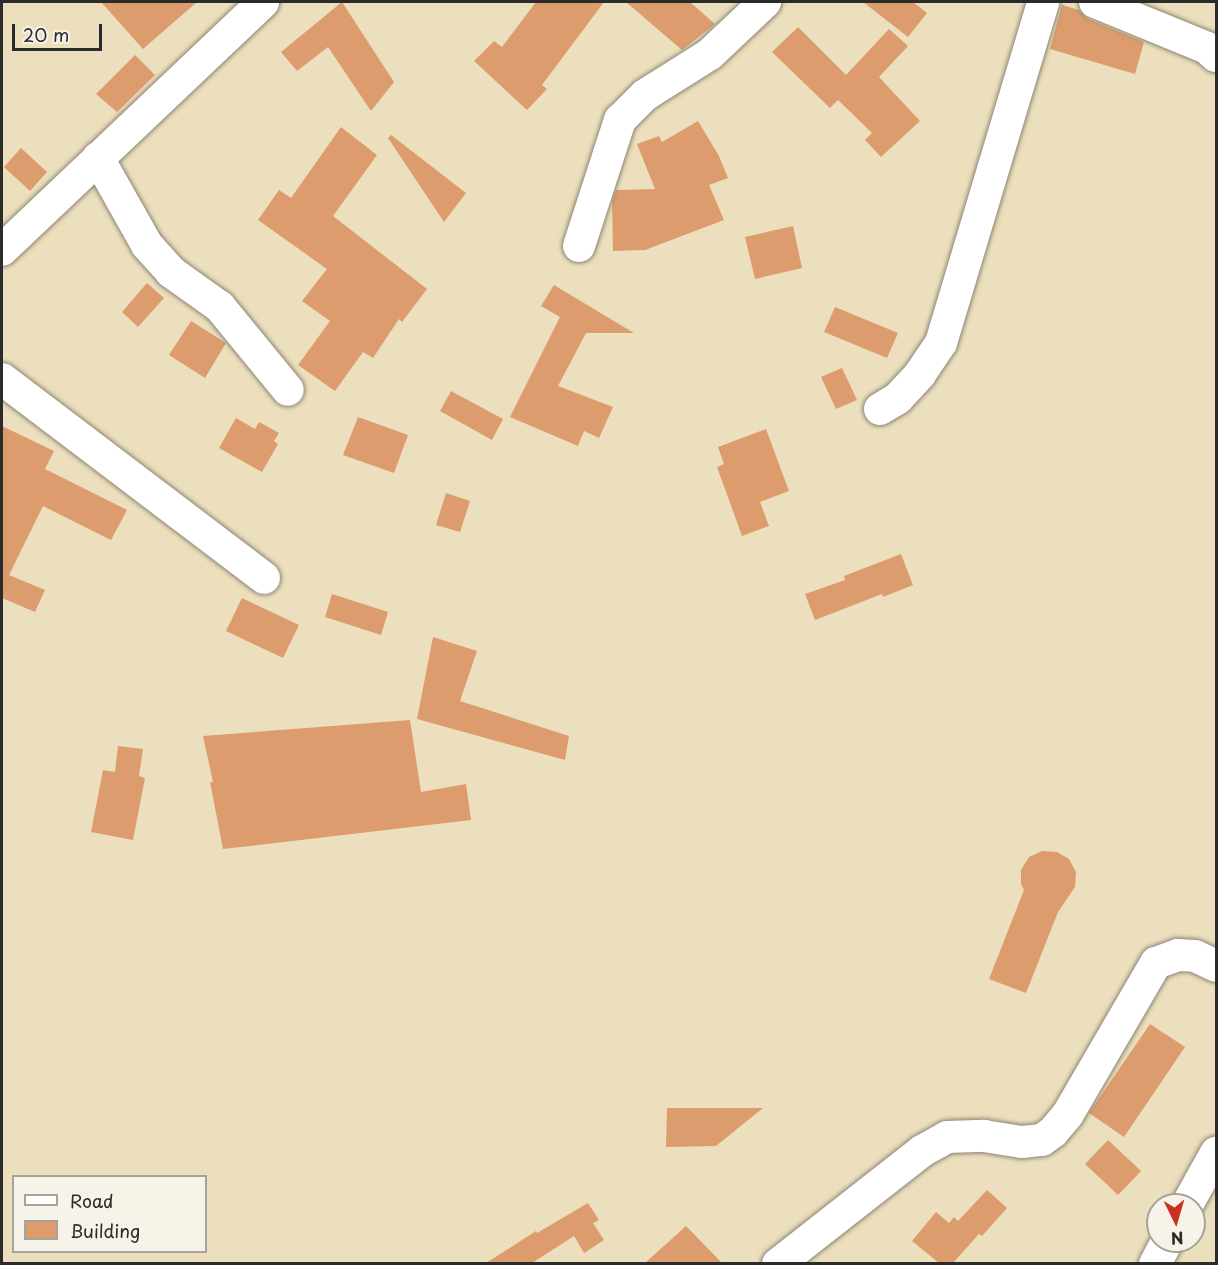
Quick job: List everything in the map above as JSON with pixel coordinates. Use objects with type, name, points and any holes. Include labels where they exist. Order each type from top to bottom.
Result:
[{"type":"street","points":[[2,250],[263,2]]},
{"type":"street","points":[[579,246],[620,120],[645,95],[710,54],[765,2]]},
{"type":"street","points":[[879,409],[898,398],[920,374],[941,343],[1043,2]]},
{"type":"street","points":[[1105,3],[1207,48],[1216,56]]},
{"type":"street","points":[[98,158],[147,245],[171,272],[220,307],[288,390]]},
{"type":"street","points":[[2,380],[264,578]]},
{"type":"street","points":[[778,1263],[922,1151],[947,1137],[984,1136],[1022,1142],[1042,1140],[1053,1132],[1068,1114],[1127,1018],[1156,963],[1178,956],[1195,956],[1216,966]]},
{"type":"street","points":[[1194,1193],[1216,1153]]},
{"type":"building","points":[[101,2],[197,2],[143,49]]},
{"type":"building","points":[[342,2],[394,82],[371,111],[328,47],[297,71],[281,52]]},
{"type":"building","points":[[536,2],[604,2],[542,85],[547,89],[527,110],[474,61],[494,41],[502,47]]},
{"type":"building","points":[[626,2],[690,2],[715,24],[682,50]]},
{"type":"building","points":[[863,2],[913,2],[927,13],[908,37]]},
{"type":"building","points":[[1062,5],[1079,10],[1088,19],[1144,42],[1135,74],[1050,49]]},
{"type":"building","points":[[798,27],[846,75],[889,29],[908,46],[879,77],[920,121],[881,157],[865,140],[872,133],[838,100],[830,108],[772,52]]},
{"type":"building","points":[[135,55],[155,75],[117,112],[96,94]]},
{"type":"building","points":[[698,121],[719,156],[728,178],[709,185],[724,220],[645,250],[613,251],[612,202],[616,190],[655,189],[637,144],[659,136],[662,142]]},
{"type":"building","points":[[341,127],[377,155],[333,216],[427,289],[402,322],[399,319],[373,358],[363,352],[335,391],[298,365],[330,321],[302,301],[327,269],[258,220],[279,190],[291,198]]},
{"type":"building","points":[[391,135],[466,193],[444,222],[388,138]]},
{"type":"building","points":[[21,148],[47,172],[30,191],[4,167]]},
{"type":"building","points":[[793,226],[802,268],[755,279],[745,237]]},
{"type":"building","points":[[147,283],[164,298],[138,327],[122,312]]},
{"type":"building","points":[[554,285],[634,333],[586,333],[558,386],[613,407],[599,438],[584,431],[578,446],[510,417],[560,317],[541,306]]},
{"type":"building","points":[[835,307],[898,333],[887,358],[824,332]]},
{"type":"building","points":[[191,321],[226,343],[205,378],[169,355]]},
{"type":"building","points":[[842,368],[857,400],[836,409],[821,377]]},
{"type":"building","points":[[451,391],[503,419],[492,440],[440,411]]},
{"type":"building","points":[[358,417],[408,435],[394,473],[343,455]]},
{"type":"building","points":[[236,418],[255,429],[259,422],[279,433],[274,441],[278,444],[262,472],[219,448]]},
{"type":"building","points":[[2,426],[54,451],[45,469],[127,510],[111,540],[43,506],[9,575],[45,590],[35,612],[2,598]]},
{"type":"building","points":[[766,429],[789,491],[760,502],[769,526],[742,536],[717,467],[724,464],[718,447]]},
{"type":"building","points":[[446,493],[470,501],[460,532],[436,525]]},
{"type":"building","points":[[901,554],[913,585],[883,597],[882,594],[815,620],[805,594],[845,580],[844,576]]},
{"type":"building","points":[[332,594],[388,612],[381,635],[325,617]]},
{"type":"building","points":[[242,598],[299,625],[283,658],[226,631]]},
{"type":"building","points":[[433,637],[477,651],[460,701],[569,736],[565,760],[417,719]]},
{"type":"building","points":[[410,720],[421,792],[466,784],[471,820],[223,849],[210,782],[213,782],[203,736]]},
{"type":"building","points":[[118,746],[143,749],[139,776],[145,778],[133,840],[91,832],[103,770],[115,772]]},
{"type":"building","points":[[1042,851],[1057,852],[1069,859],[1076,872],[1075,887],[1058,912],[1026,993],[989,979],[1024,890],[1021,884],[1021,870],[1029,857]]},
{"type":"building","points":[[1150,1024],[1185,1047],[1124,1137],[1089,1113]]},
{"type":"building","points":[[667,1108],[763,1108],[716,1146],[666,1147]]},
{"type":"building","points":[[1108,1140],[1141,1171],[1118,1195],[1085,1164]]},
{"type":"building","points":[[987,1190],[1007,1208],[953,1263],[939,1263],[912,1241],[936,1212],[949,1223],[954,1217],[958,1221]]},
{"type":"building","points":[[588,1203],[599,1220],[593,1223],[604,1240],[584,1253],[574,1236],[532,1263],[486,1263],[536,1231],[537,1233]]},
{"type":"building","points":[[686,1226],[722,1263],[645,1263]]}]
